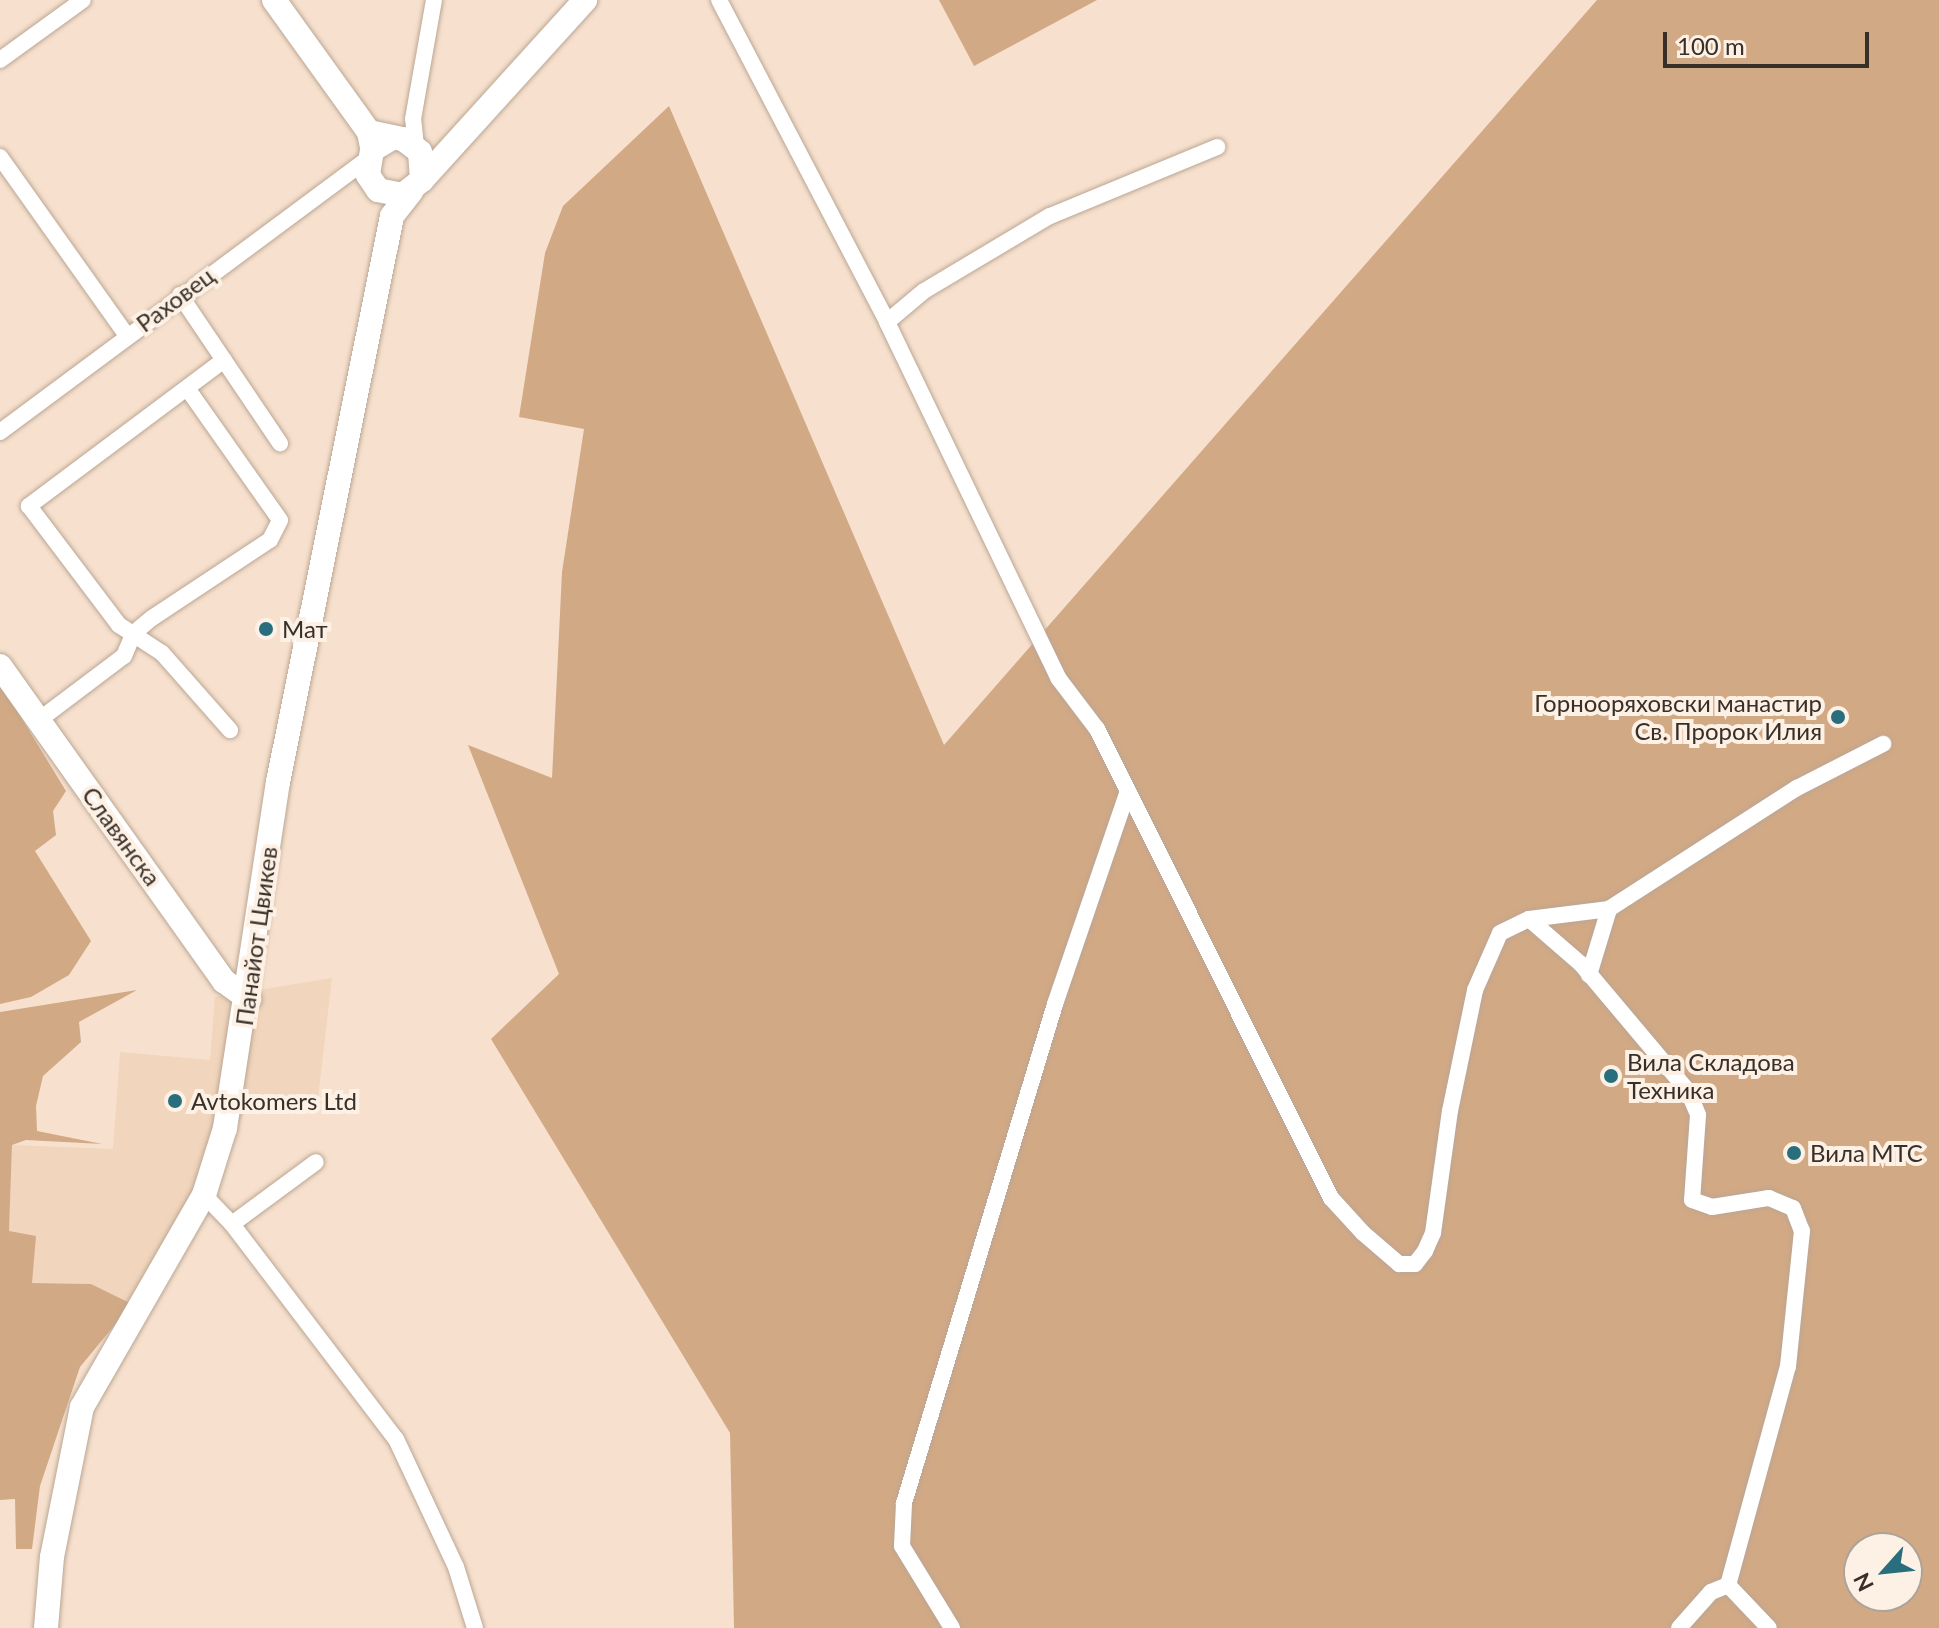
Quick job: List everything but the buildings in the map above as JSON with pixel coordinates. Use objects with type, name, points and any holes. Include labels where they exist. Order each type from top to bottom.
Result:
[{"type":"street","points":[[0,60],[83,0]]},
{"type":"street","points":[[274,0],[389,161]]},
{"type":"street","points":[[389,161],[413,119],[434,0]]},
{"type":"street","points":[[389,161],[448,155],[585,0]]},
{"type":"street","points":[[719,0],[887,322],[1059,679],[1097,729],[1331,1198],[1399,1264],[1415,1264],[1433,1233],[1450,1111],[1485,959],[1500,933],[1529,919],[1609,909],[1797,788],[1883,744]]},
{"type":"street","points":[[887,322],[924,291],[1050,216],[1217,147]]},
{"type":"street","points":[[0,157],[127,336]]},
{"type":"street","name":"Панайот Цвикев","points":[[46,1628],[52,1557],[82,1407],[204,1195],[225,1128],[249,999],[278,782],[392,216],[389,161]]},
{"type":"street","name":"Раховец","points":[[0,432],[180,295],[389,161]]},
{"type":"street","points":[[180,295],[280,443]]},
{"type":"street","points":[[224,360],[29,506],[119,625],[162,653],[230,730]]},
{"type":"street","points":[[39,720],[124,656],[134,633],[270,540],[280,520],[187,388]]},
{"type":"street","name":"Славянска","points":[[0,666],[224,981],[249,999]]},
{"type":"street","points":[[952,1628],[902,1546],[904,1503],[1041,1049],[1127,794]]},
{"type":"street","points":[[1589,975],[1609,909]]},
{"type":"street","points":[[1529,919],[1549,932],[1589,975],[1675,1072],[1694,1103],[1698,1130],[1692,1200],[1712,1207],[1782,1200],[1793,1208],[1802,1231],[1788,1366],[1728,1585]]},
{"type":"street","points":[[232,1224],[316,1162]]},
{"type":"street","points":[[204,1195],[232,1224],[396,1439],[456,1567],[475,1628]]},
{"type":"street","points":[[1679,1628],[1711,1592],[1728,1585]]},
{"type":"street","points":[[1728,1585],[1769,1628]]},
{"type":"shaded area","points":[[939,0],[1097,0],[974,66]]},
{"type":"shaded area","points":[[1597,0],[1939,0],[1939,1628],[734,1628],[730,1433],[491,1039],[559,974],[468,745],[552,778],[562,572],[584,429],[519,417],[545,253],[563,206],[669,106],[944,745]]},
{"type":"shaded area","points":[[0,683],[66,791],[53,811],[56,835],[35,851],[91,941],[69,975],[31,997],[0,1004]]},
{"type":"shaded area","points":[[332,978],[318,1099],[251,1102],[132,1304],[91,1284],[31,1283],[9,1232],[12,1145],[113,1149],[120,1052],[210,1060],[215,997]]},
{"type":"shaded area","points":[[137,990],[79,1022],[81,1042],[43,1076],[36,1106],[37,1131],[102,1144],[26,1140],[12,1145],[9,1231],[36,1236],[32,1283],[91,1284],[132,1304],[80,1367],[40,1486],[32,1549],[16,1549],[15,1499],[0,1500],[0,1012]]},
{"type":"place","name":"Мат","points":[[266,629]]},
{"type":"place","name":"Горнооряховски манастир Св. Пророк Илия","points":[[1838,717]]},
{"type":"place","name":"Вила Складова Техника","points":[[1611,1076]]},
{"type":"place","name":"Avtokomers Ltd","points":[[175,1101]]},
{"type":"place","name":"Вила МТС","points":[[1794,1153]]}]
